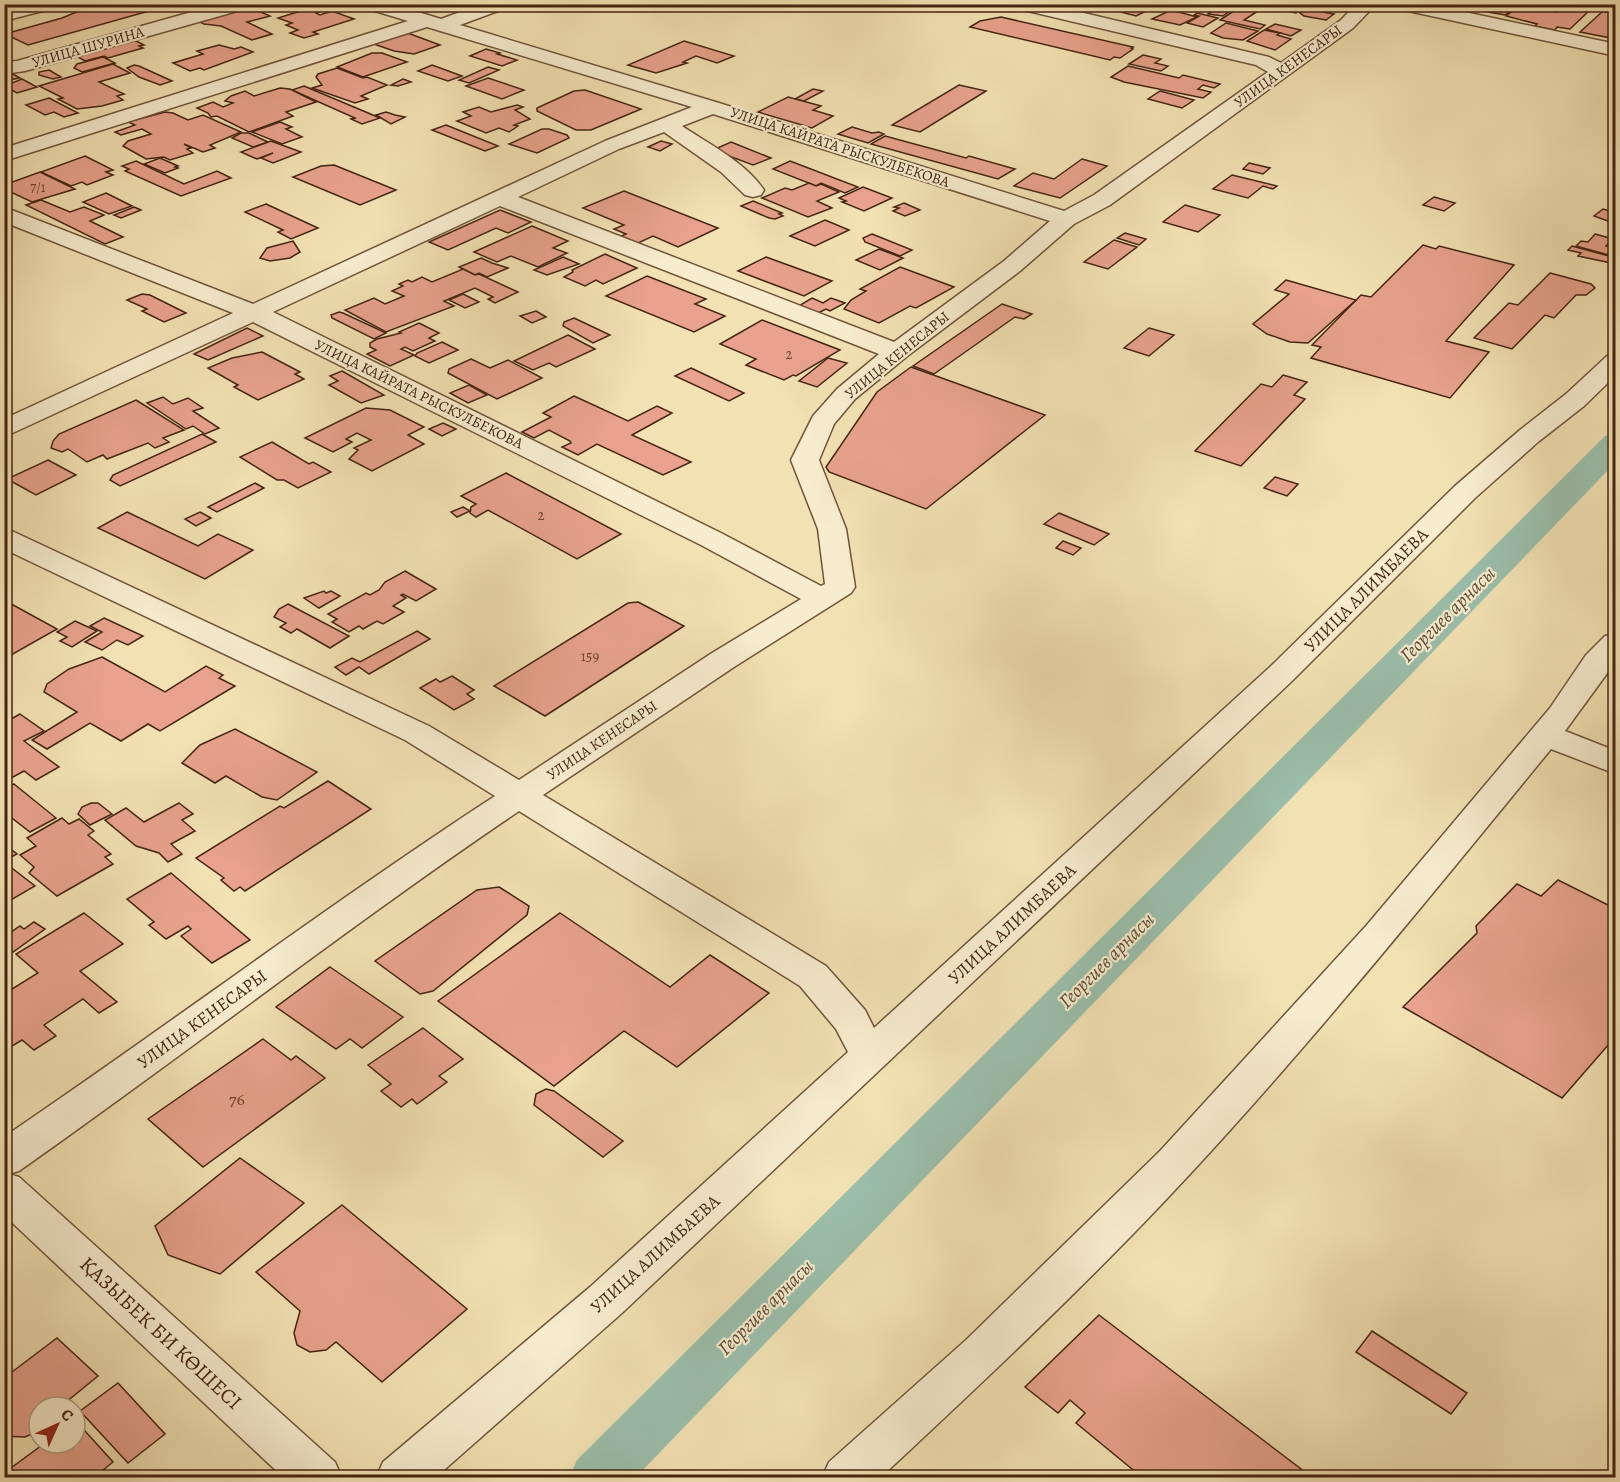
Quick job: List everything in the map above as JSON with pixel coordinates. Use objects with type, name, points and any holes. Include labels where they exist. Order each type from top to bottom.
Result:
[{"type":"street","points":[[4,16],[48,4]]},
{"type":"street","name":"УЛИЦА ШУРИНА","points":[[4,68],[18,67],[242,4]]},
{"type":"street","name":"УЛИЦА КАЙРАТА РЫСКУЛБЕКОВА","points":[[371,4],[712,107],[1066,219]]},
{"type":"street","points":[[4,155],[500,4]]},
{"type":"street","points":[[1021,4],[1262,61],[1280,70]]},
{"type":"street","name":"УЛИЦА КЕНЕСАРЫ","points":[[4,1159],[113,1084],[395,878],[723,660],[840,587],[832,529],[805,460],[822,422],[846,394],[897,352],[1012,266],[1066,219],[1102,200],[1347,24],[1367,4]]},
{"type":"street","points":[[1399,4],[1616,50]]},
{"type":"street","points":[[4,429],[612,145],[712,107]]},
{"type":"street","points":[[667,125],[729,167],[753,190]]},
{"type":"street","points":[[498,198],[897,352]]},
{"type":"street","name":"УЛИЦА КАЙРАТА РЫСКУЛБЕКОВА","points":[[4,214],[253,312],[711,539],[822,598]]},
{"type":"street","name":"УЛИЦА АЛИМБАЕВА","points":[[400,1478],[606,1300],[1282,673],[1465,492],[1529,436],[1575,400],[1616,361]]},
{"type":"street","points":[[4,538],[417,733],[813,976],[851,1020],[870,1056]]},
{"type":"street","points":[[846,1478],[982,1354],[1175,1163],[1378,935],[1561,715],[1598,662],[1616,643]]},
{"type":"street","points":[[1543,734],[1616,764]]},
{"type":"street","name":"ҚАЗЫБЕК БИ КӨШЕСІ","points":[[4,1189],[318,1478]]},
{"type":"building","points":[[96,4],[174,4],[28,45],[5,34],[62,18]]},
{"type":"building","points":[[258,4],[293,4],[268,11]]},
{"type":"building","points":[[298,4],[319,4],[295,12],[286,8]]},
{"type":"building","points":[[323,4],[337,6],[316,13],[320,15],[332,11],[354,19],[313,32],[318,34],[304,38],[290,33],[298,30],[286,25],[292,23],[278,18]]},
{"type":"building","points":[[1088,4],[1125,4],[1114,11]]},
{"type":"building","points":[[1129,4],[1161,4],[1136,16],[1117,11]]},
{"type":"building","points":[[1221,4],[1237,6],[1223,16],[1208,14]]},
{"type":"building","points":[[1240,4],[1251,4],[1261,9],[1244,20],[1265,25],[1260,29],[1220,20],[1237,9],[1234,9]]},
{"type":"building","points":[[1265,4],[1307,4],[1296,13],[1267,7]]},
{"type":"building","points":[[1472,4],[1497,4],[1487,11],[1468,7]]},
{"type":"building","points":[[1499,4],[1519,5],[1505,15],[1488,12]]},
{"type":"building","points":[[1564,4],[1591,9],[1570,29],[1557,27],[1555,30],[1535,26],[1537,24],[1506,16],[1519,6],[1556,12]]},
{"type":"building","points":[[249,7],[270,16],[247,22],[272,34],[252,40],[221,26],[198,21]]},
{"type":"building","points":[[1305,9],[1334,14],[1326,20],[1304,16],[1300,13]]},
{"type":"building","points":[[1171,10],[1197,17],[1180,25],[1152,19]]},
{"type":"building","points":[[1603,11],[1616,14],[1616,39],[1580,32]]},
{"type":"building","points":[[1197,13],[1218,18],[1203,27],[1187,23],[1199,16],[1194,15]]},
{"type":"building","points":[[1001,17],[1133,47],[1131,48],[1133,49],[1120,58],[1114,57],[1110,60],[970,27],[980,21]]},
{"type":"building","points":[[1226,23],[1258,31],[1243,40],[1223,38],[1211,33]]},
{"type":"building","points":[[1275,24],[1301,30],[1291,36],[1266,29]]},
{"type":"building","points":[[1264,30],[1280,33],[1277,35],[1291,39],[1275,50],[1247,41]]},
{"type":"building","points":[[405,32],[440,45],[414,54],[394,51],[371,43]]},
{"type":"building","points":[[134,40],[144,45],[139,46],[143,48],[108,58],[104,56],[85,61],[76,56]]},
{"type":"building","points":[[684,41],[734,56],[717,63],[696,56],[683,62],[687,63],[656,73],[628,65]]},
{"type":"building","points":[[219,45],[234,49],[241,47],[253,52],[204,70],[200,68],[190,71],[173,63],[203,54],[197,51]]},
{"type":"building","points":[[486,49],[517,60],[502,66],[470,56]]},
{"type":"building","points":[[372,53],[382,53],[407,62],[363,77],[337,67]]},
{"type":"building","points":[[1143,55],[1161,59],[1155,63],[1168,66],[1161,71],[1129,64]]},
{"type":"building","points":[[103,57],[115,63],[82,72],[74,68],[77,64]]},
{"type":"building","points":[[113,64],[130,73],[99,82],[124,94],[117,96],[123,100],[102,106],[77,109],[58,99],[63,98],[39,86]]},
{"type":"building","points":[[134,65],[172,81],[160,85],[139,77],[127,68]]},
{"type":"building","points":[[432,65],[462,76],[448,81],[418,71]]},
{"type":"building","points":[[1128,66],[1179,78],[1183,75],[1220,84],[1214,88],[1203,85],[1198,89],[1211,92],[1203,98],[1124,82],[1111,77]]},
{"type":"building","points":[[488,67],[499,70],[469,83],[459,80]]},
{"type":"building","points":[[337,68],[387,85],[361,96],[368,99],[355,103],[312,88],[322,85],[316,77],[318,74]]},
{"type":"building","points":[[49,70],[61,77],[53,79],[39,75],[39,72]]},
{"type":"building","points":[[11,73],[20,78],[4,81],[4,75]]},
{"type":"building","points":[[488,78],[524,90],[502,99],[466,86]]},
{"type":"building","points":[[22,79],[37,87],[17,93],[4,86]]},
{"type":"building","points":[[403,79],[411,82],[398,86],[391,85]]},
{"type":"building","points":[[959,85],[986,91],[920,132],[892,125]]},
{"type":"building","points":[[304,86],[380,118],[362,124],[351,119],[355,118],[292,90]]},
{"type":"building","points":[[280,88],[290,89],[316,102],[286,112],[293,116],[249,132],[217,116],[211,117],[197,108],[213,102],[223,107],[233,103],[225,101],[231,96],[245,91],[254,96]]},
{"type":"building","points":[[813,89],[823,91],[804,101],[795,99]]},
{"type":"building","points":[[585,90],[641,109],[591,130],[576,130],[537,111],[537,108],[574,91]]},
{"type":"building","points":[[1160,91],[1194,100],[1182,108],[1148,99]]},
{"type":"building","points":[[788,97],[821,106],[813,110],[833,116],[812,128],[758,112]]},
{"type":"building","points":[[49,98],[78,113],[64,117],[54,112],[45,115],[26,105]]},
{"type":"building","points":[[517,105],[523,107],[515,110],[530,119],[514,125],[518,126],[509,132],[499,128],[486,133],[457,121],[471,116],[463,112],[479,107],[491,112]]},
{"type":"building","points":[[165,112],[188,120],[203,115],[241,132],[210,145],[215,148],[203,152],[184,144],[191,148],[187,149],[193,153],[170,160],[164,157],[146,159],[123,146],[128,141],[151,134],[142,129],[121,135],[115,132],[135,125],[128,122]]},
{"type":"building","points":[[386,112],[405,117],[391,124],[376,115]]},
{"type":"building","points":[[280,122],[292,127],[286,129],[302,137],[282,144],[252,132]]},
{"type":"building","points":[[446,125],[498,146],[485,151],[432,130]]},
{"type":"building","points":[[852,127],[884,134],[868,143],[838,134]]},
{"type":"building","points":[[542,129],[567,135],[569,138],[537,153],[509,144]]},
{"type":"building","points":[[241,133],[249,133],[268,142],[253,147],[232,138]]},
{"type":"building","points":[[885,136],[1015,169],[998,179],[871,144]]},
{"type":"building","points":[[271,141],[301,152],[273,163],[261,158],[273,153],[257,159],[241,152]]},
{"type":"building","points":[[661,141],[672,144],[660,151],[648,147]]},
{"type":"building","points":[[731,142],[771,158],[753,165],[713,150]]},
{"type":"building","points":[[85,156],[113,170],[106,172],[113,175],[87,185],[82,182],[71,186],[41,172]]},
{"type":"building","points":[[160,158],[178,168],[165,173],[144,164]]},
{"type":"building","points":[[1082,159],[1107,166],[1060,198],[1014,186],[1033,173],[1054,179]]},
{"type":"building","points":[[136,161],[184,184],[217,171],[231,178],[181,196],[125,171],[129,169],[122,166]]},
{"type":"building","points":[[790,161],[858,187],[845,193],[821,183],[816,186],[773,169]]},
{"type":"building","points":[[1249,163],[1270,168],[1263,174],[1243,169]]},
{"type":"building","points":[[334,165],[396,190],[360,205],[293,177],[321,166]]},
{"type":"building","points":[[40,172],[75,189],[32,202],[13,193],[4,196],[4,185]]},
{"type":"building","points":[[1232,175],[1277,186],[1273,189],[1263,186],[1248,198],[1213,189]]},
{"type":"building","points":[[809,183],[816,186],[821,184],[839,192],[817,201],[832,208],[808,217],[762,198],[785,188],[792,190]]},
{"type":"building","points":[[863,187],[892,198],[864,211],[842,202],[846,201],[839,198]]},
{"type":"building","points":[[624,191],[718,228],[678,247],[653,236],[636,244],[619,237],[626,234],[614,229],[624,225],[583,208]]},
{"type":"building","points":[[106,193],[132,206],[109,214],[83,202]]},
{"type":"building","points":[[1434,197],[1455,203],[1444,211],[1423,205]]},
{"type":"building","points":[[41,200],[70,212],[84,207],[104,215],[90,221],[123,237],[105,244],[26,205]]},
{"type":"building","points":[[753,201],[782,213],[779,214],[783,216],[775,219],[769,218],[741,206]]},
{"type":"building","points":[[904,203],[920,210],[905,216],[893,211],[899,208],[894,207]]},
{"type":"building","points":[[266,204],[318,228],[291,239],[278,232],[283,230],[245,212]]},
{"type":"building","points":[[1185,205],[1220,215],[1198,232],[1163,222]]},
{"type":"building","points":[[134,207],[141,210],[121,218],[114,215]]},
{"type":"building","points":[[1603,209],[1616,213],[1616,224],[1594,216]]},
{"type":"building","points":[[500,210],[531,222],[508,233],[496,228],[448,250],[429,242]]},
{"type":"building","points":[[825,220],[849,230],[815,246],[790,236]]},
{"type":"building","points":[[532,226],[568,241],[553,248],[567,253],[538,267],[511,256],[497,262],[474,252]]},
{"type":"building","points":[[1125,233],[1146,239],[1139,245],[1117,238]]},
{"type":"building","points":[[872,234],[912,250],[900,256],[865,242],[863,238]]},
{"type":"building","points":[[1595,234],[1613,239],[1606,246],[1616,249],[1616,257],[1576,246],[1581,241],[1588,242]]},
{"type":"building","points":[[1114,240],[1137,247],[1108,269],[1084,262]]},
{"type":"building","points":[[293,241],[300,252],[290,258],[270,261],[260,258],[267,248]]},
{"type":"building","points":[[1423,245],[1436,249],[1439,246],[1514,265],[1446,341],[1489,352],[1450,398],[1311,358],[1321,347],[1312,345],[1361,295],[1371,297]]},
{"type":"building","points":[[1572,246],[1616,258],[1616,264],[1578,256],[1581,253],[1568,250]]},
{"type":"building","points":[[879,249],[903,258],[880,270],[856,260]]},
{"type":"building","points":[[605,254],[637,268],[603,284],[596,280],[585,286],[564,277],[573,272],[572,270]]},
{"type":"building","points":[[563,257],[579,264],[547,275],[534,270]]},
{"type":"building","points":[[766,257],[832,281],[804,296],[738,271]]},
{"type":"building","points":[[481,258],[508,268],[487,277],[479,273],[475,275],[459,267]]},
{"type":"building","points":[[900,267],[954,287],[916,308],[910,306],[879,323],[844,309],[851,300],[866,291],[860,289]]},
{"type":"building","points":[[463,269],[518,292],[495,303],[488,299],[493,297],[475,288],[444,301],[454,306],[386,332],[345,310],[374,298],[385,304],[404,296],[392,291],[403,286],[399,284],[408,280],[412,282],[422,277],[432,282]]},
{"type":"building","points":[[1550,273],[1591,284],[1595,288],[1586,295],[1576,295],[1554,318],[1545,315],[1512,349],[1474,338],[1509,303],[1518,305]]},
{"type":"building","points":[[647,276],[706,299],[695,304],[725,316],[694,332],[606,296]]},
{"type":"building","points":[[1286,280],[1356,300],[1308,343],[1290,342],[1267,334],[1253,324],[1289,294],[1275,290]]},
{"type":"building","points":[[142,294],[150,295],[186,313],[164,322],[142,311],[147,309],[127,300]]},
{"type":"building","points":[[463,294],[479,302],[465,308],[449,300]]},
{"type":"building","points":[[812,298],[823,303],[831,298],[845,303],[830,311],[826,309],[816,314],[797,307]]},
{"type":"building","points":[[1002,304],[1032,314],[1024,319],[1015,317],[934,374],[913,366]]},
{"type":"building","points":[[536,311],[546,317],[532,323],[520,316]]},
{"type":"building","points":[[339,312],[386,333],[374,339],[332,318],[331,315]]},
{"type":"building","points":[[574,318],[610,335],[593,343],[563,326],[564,322]]},
{"type":"building","points":[[762,320],[840,350],[796,376],[793,375],[784,380],[746,365],[756,359],[720,344]]},
{"type":"building","points":[[419,323],[439,333],[429,338],[435,341],[413,351],[405,347],[401,349],[414,355],[390,366],[367,354],[376,350],[370,347],[370,343],[401,333],[399,332]]},
{"type":"building","points":[[247,328],[263,336],[208,360],[194,354]]},
{"type":"building","points":[[1149,328],[1174,335],[1149,356],[1124,348]]},
{"type":"building","points":[[568,335],[595,349],[556,367],[549,363],[533,370],[514,361]]},
{"type":"building","points":[[442,342],[458,350],[429,363],[415,356],[417,353]]},
{"type":"building","points":[[262,352],[300,372],[295,374],[304,379],[258,400],[234,387],[238,385],[208,368],[232,358]]},
{"type":"building","points":[[828,358],[847,363],[817,387],[799,381]]},
{"type":"building","points":[[471,359],[490,368],[508,360],[542,378],[497,399],[448,373],[449,369]]},
{"type":"building","points":[[911,367],[1045,415],[926,509],[829,472],[826,467],[877,392]]},
{"type":"building","points":[[691,368],[744,393],[729,401],[675,376]]},
{"type":"building","points":[[342,371],[384,395],[361,403],[329,385],[338,381],[330,376]]},
{"type":"building","points":[[1283,375],[1307,382],[1294,395],[1305,399],[1241,466],[1195,451],[1261,384],[1272,387]]},
{"type":"building","points":[[469,385],[487,395],[468,403],[450,393]]},
{"type":"building","points":[[574,396],[628,421],[657,406],[672,413],[632,435],[691,462],[663,475],[597,444],[578,455],[562,447],[571,443],[570,441],[549,430],[534,438],[522,432],[551,417],[543,413]]},
{"type":"building","points":[[163,397],[173,404],[188,398],[203,408],[193,411],[219,428],[205,434],[193,426],[186,429],[147,403]]},
{"type":"building","points":[[136,400],[184,430],[163,438],[169,442],[155,448],[148,443],[107,459],[103,455],[87,462],[68,449],[62,452],[51,448],[59,434]]},
{"type":"building","points":[[366,408],[390,410],[424,427],[408,435],[424,444],[372,471],[349,459],[358,450],[354,448],[371,440],[357,433],[346,439],[352,442],[333,452],[305,438]]},
{"type":"building","points":[[443,423],[456,429],[442,436],[429,429]]},
{"type":"building","points":[[202,434],[216,442],[120,486],[110,480],[113,475]]},
{"type":"building","points":[[272,442],[309,464],[313,462],[331,472],[298,488],[284,480],[277,480],[240,457]]},
{"type":"building","points":[[48,460],[76,475],[36,495],[7,479]]},
{"type":"building","points":[[506,473],[621,534],[577,559],[488,510],[476,517],[470,513],[471,507],[476,504],[461,496]]},
{"type":"building","points":[[1275,477],[1298,484],[1287,496],[1264,488]]},
{"type":"building","points":[[255,483],[264,488],[217,512],[208,507]]},
{"type":"building","points":[[463,507],[470,511],[457,517],[451,512]]},
{"type":"building","points":[[127,512],[198,546],[218,534],[253,550],[205,579],[98,528]]},
{"type":"building","points":[[200,512],[211,518],[196,526],[185,519]]},
{"type":"building","points":[[1059,513],[1109,534],[1094,545],[1044,524]]},
{"type":"building","points":[[1063,541],[1081,548],[1073,555],[1056,548]]},
{"type":"building","points":[[405,571],[436,589],[416,601],[401,595],[406,598],[393,606],[404,612],[383,624],[377,621],[363,629],[359,626],[349,632],[332,622],[337,619],[328,614],[366,593],[370,595],[379,590],[385,582]]},
{"type":"building","points":[[324,591],[326,593],[331,591],[340,596],[319,608],[304,598]]},
{"type":"building","points":[[4,600],[57,629],[4,659]]},
{"type":"building","points":[[638,602],[684,626],[545,716],[494,686],[628,603]]},
{"type":"building","points":[[288,604],[349,636],[330,648],[297,629],[291,633],[280,627],[286,623],[274,617],[279,609]]},
{"type":"building","points":[[104,618],[143,636],[128,645],[117,640],[102,650],[85,642],[102,632],[90,626]]},
{"type":"building","points":[[75,621],[97,631],[72,647],[60,641],[67,637],[57,632]]},
{"type":"building","points":[[417,631],[430,639],[369,674],[359,667],[346,675],[335,667],[352,658],[360,662]]},
{"type":"building","points":[[102,657],[165,692],[206,666],[223,675],[219,678],[235,686],[160,731],[148,724],[121,741],[90,723],[47,749],[32,740],[77,712],[44,692],[47,684],[69,669]]},
{"type":"building","points":[[452,676],[474,690],[467,694],[474,699],[454,710],[420,688],[436,679],[440,682]]},
{"type":"building","points":[[20,714],[44,731],[24,741],[59,767],[36,780],[24,771],[4,782],[4,723]]},
{"type":"building","points":[[235,729],[317,772],[277,800],[262,797],[226,776],[215,783],[182,763],[200,745]]},
{"type":"building","points":[[328,781],[371,809],[245,891],[240,887],[234,891],[221,880],[224,878],[196,858],[280,806],[284,808]]},
{"type":"building","points":[[14,784],[56,818],[30,832],[4,812],[4,789]]},
{"type":"building","points":[[98,803],[112,814],[90,825],[78,814],[82,807]]},
{"type":"building","points":[[179,803],[193,814],[182,820],[195,831],[171,844],[182,854],[168,862],[159,853],[136,846],[105,820],[126,808],[144,822]]},
{"type":"building","points":[[62,818],[69,824],[79,819],[94,831],[88,835],[111,854],[105,857],[113,864],[57,896],[29,873],[34,867],[20,855],[36,846],[27,838]]},
{"type":"building","points":[[4,844],[17,854],[4,861]]},
{"type":"building","points":[[4,862],[35,886],[4,904]]},
{"type":"building","points":[[171,873],[250,940],[212,963],[181,936],[191,929],[188,926],[166,939],[149,925],[154,922],[127,899]]},
{"type":"building","points":[[1558,880],[1616,909],[1616,1036],[1562,1098],[1403,1007],[1477,933],[1476,926],[1517,884],[1541,896]]},
{"type":"building","points":[[499,887],[529,906],[527,915],[433,991],[420,994],[375,961],[477,890]]},
{"type":"building","points":[[84,913],[123,944],[80,971],[117,1002],[99,1013],[83,999],[44,1025],[56,1036],[34,1050],[22,1040],[4,1051],[4,994],[38,973],[16,954]]},
{"type":"building","points":[[560,913],[670,987],[710,955],[769,993],[677,1067],[624,1031],[554,1086],[438,1001]]},
{"type":"building","points":[[34,922],[45,929],[13,952],[4,947],[4,937],[20,926],[24,929]]},
{"type":"building","points":[[330,967],[403,1017],[362,1048],[350,1039],[336,1049],[276,1007]]},
{"type":"building","points":[[423,1028],[463,1059],[439,1076],[447,1082],[417,1104],[412,1099],[401,1107],[381,1091],[391,1084],[368,1065]]},
{"type":"building","points":[[263,1039],[291,1060],[296,1056],[325,1078],[203,1167],[148,1119]]},
{"type":"building","points":[[546,1089],[554,1091],[623,1141],[603,1157],[534,1105],[536,1094]]},
{"type":"building","points":[[240,1158],[304,1203],[220,1274],[168,1255],[155,1226]]},
{"type":"building","points":[[342,1205],[467,1309],[382,1382],[336,1342],[326,1350],[310,1352],[297,1345],[294,1333],[300,1311],[256,1272]]},
{"type":"building","points":[[1099,1315],[1301,1469],[1294,1478],[1143,1478],[1076,1423],[1085,1413],[1070,1400],[1058,1413],[1025,1387]]},
{"type":"building","points":[[1372,1331],[1467,1393],[1451,1414],[1356,1352]]},
{"type":"building","points":[[57,1338],[98,1376],[75,1395],[27,1395],[27,1436],[25,1437],[4,1436],[4,1378]]},
{"type":"building","points":[[118,1383],[165,1434],[128,1463],[87,1419],[87,1406]]},
{"type":"building","points":[[87,1433],[113,1462],[93,1478],[4,1478],[4,1468],[8,1470],[29,1455],[87,1455]]},
{"type":"waterway","name":"Георгиев арнасы","points":[[597,1478],[1616,443]]}]
